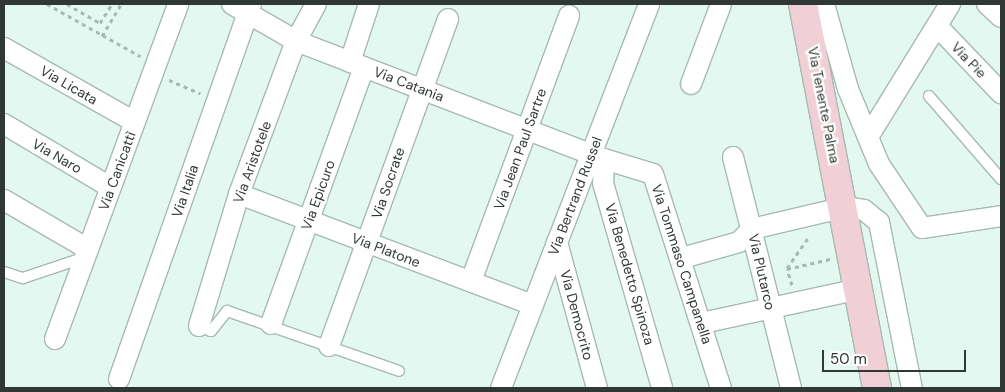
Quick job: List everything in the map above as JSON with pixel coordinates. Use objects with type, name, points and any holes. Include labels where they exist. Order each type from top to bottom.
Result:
[{"type":"main road","name":"Via Tenente Palma","points":[[810,5],[877,388]]},
{"type":"street","name":"Via Canicattì","points":[[55,339],[178,4]]},
{"type":"street","name":"Via Aristotele","points":[[198,326],[240,194],[296,41],[316,4]]},
{"type":"street","name":"Via Epicuro","points":[[272,324],[309,220],[357,64],[369,4]]},
{"type":"street","name":"Via Bertrand Russel","points":[[501,388],[557,242],[598,157],[650,4]]},
{"type":"street","points":[[691,84],[721,4]]},
{"type":"street","points":[[868,137],[950,4]]},
{"type":"street","points":[[987,4],[1001,18]]},
{"type":"street","points":[[810,5],[879,164],[922,228],[1001,216]]},
{"type":"street","name":"Via Catania","points":[[243,7],[296,41],[598,157]]},
{"type":"street","name":"Via Italia","points":[[119,379],[217,100],[243,7]]},
{"type":"street","name":"Via Jean Paul Sartre","points":[[472,282],[526,129],[569,16]]},
{"type":"street","name":"Via Socrate","points":[[329,346],[448,19]]},
{"type":"street","name":"Via Pie","points":[[937,26],[1001,94]]},
{"type":"street","name":"Via Licata","points":[[4,48],[135,122]]},
{"type":"street","name":"Via Naro","points":[[4,124],[110,187]]},
{"type":"street","name":"Via Tommaso Campanella","points":[[598,157],[653,174],[682,258],[721,388]]},
{"type":"street","name":"Via Benedetto Spinoza","points":[[598,157],[603,183],[662,388]]},
{"type":"street","name":"Via Plutarco","points":[[733,157],[791,388]]},
{"type":"street","name":"Via Platone","points":[[240,194],[533,305]]},
{"type":"street","points":[[4,200],[87,253]]},
{"type":"street","points":[[682,258],[739,242],[752,229],[844,207],[864,210],[879,222],[912,388]]},
{"type":"street","name":"Via Democrito","points":[[557,242],[597,388]]},
{"type":"street","points":[[702,323],[859,289]]},
{"type":"lane","points":[[929,96],[1001,179]]},
{"type":"lane","points":[[4,272],[23,278],[87,253]]},
{"type":"lane","points":[[198,326],[210,331],[228,311],[272,324],[399,371]]},
{"type":"path","points":[[47,4],[155,69],[217,100]]},
{"type":"path","points":[[67,4],[100,23],[112,4]]},
{"type":"path","points":[[102,36],[121,4]]},
{"type":"path","points":[[793,304],[787,269],[812,230],[810,215]]},
{"type":"path","points":[[787,269],[853,255]]}]
